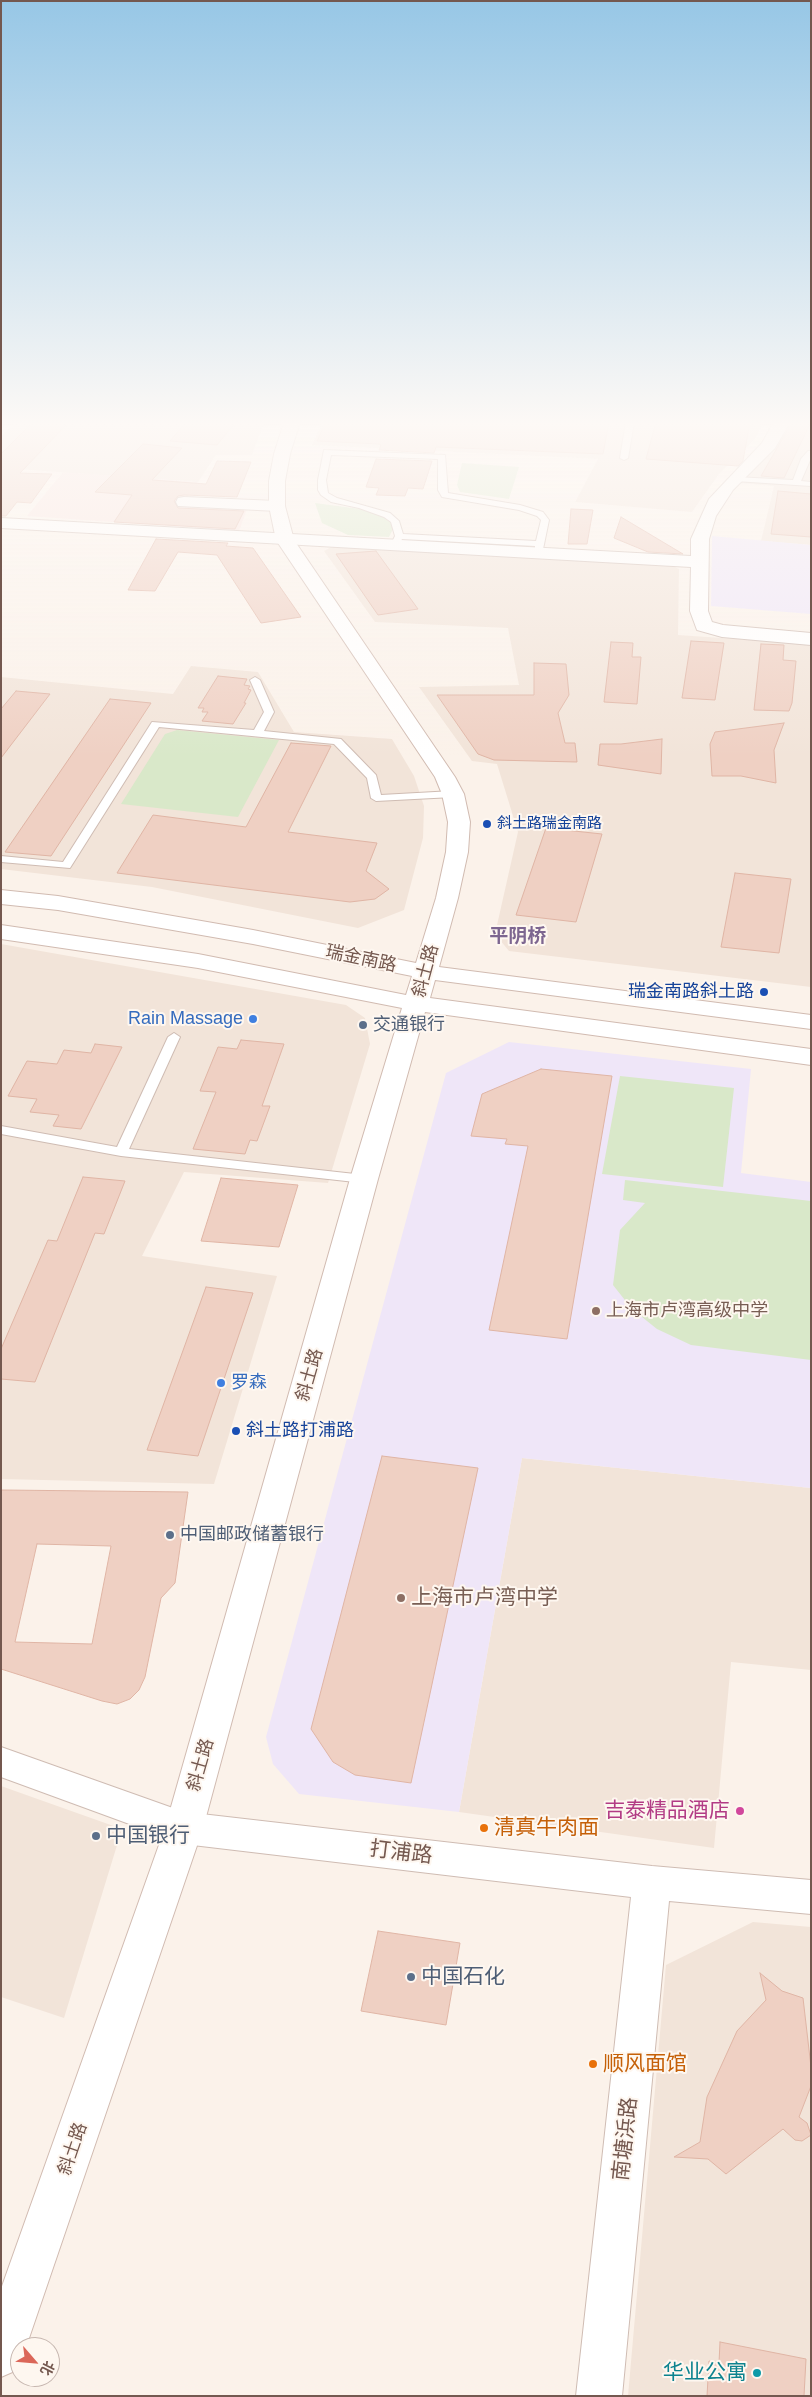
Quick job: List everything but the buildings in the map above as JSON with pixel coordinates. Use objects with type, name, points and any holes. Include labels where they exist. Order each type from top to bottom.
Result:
[{"type":"main road","points":[[206,534],[285,540],[397,541],[539,549],[700,562]]},
{"type":"main road","name":"斜土路","points":[[1,2354],[184,1828],[364,1178],[447,898],[457,852],[459,822],[453,794],[434,758],[293,554],[284,534]]},
{"type":"main road","points":[[702,534],[700,539],[699,612],[704,626],[722,631],[811,639]]},
{"type":"main road","name":"瑞金南路","points":[[1,897],[58,903],[244,935],[425,972],[811,1022]]},
{"type":"main road","name":"瑞金南路","points":[[1,932],[198,961],[417,1004],[811,1056]]},
{"type":"main road","name":"打浦路","points":[[1,1762],[184,1828],[652,1883],[811,1897]]},
{"type":"main road","name":"南塘浜路","points":[[599,2396],[652,1883]]},
{"type":"lane","points":[[396,534],[397,541]]},
{"type":"lane","points":[[539,549],[542,534]]},
{"type":"lane","points":[[255,680],[269,712],[257,734]]},
{"type":"lane","points":[[1,859],[66,866],[156,724],[337,741],[372,776],[376,798],[453,794]]},
{"type":"lane","points":[[121,1152],[174,1037]]},
{"type":"lane","points":[[1,1130],[121,1152],[364,1178]]},
{"type":"shaded area","points":[[763,534],[811,534],[811,545],[761,541]]},
{"type":"shaded area","points":[[712,536],[811,545],[811,614],[711,606]]},
{"type":"shaded area","points":[[331,547],[669,564],[679,569],[678,635],[811,644],[811,987],[509,951],[495,934],[518,832],[497,764],[472,761],[419,687],[519,685],[508,628],[375,622],[324,551]]},
{"type":"shaded area","points":[[191,666],[258,672],[294,732],[392,739],[414,776],[424,806],[423,838],[404,910],[358,928],[152,887],[1,869],[1,677],[173,694]]},
{"type":"shaded area","points":[[1,944],[346,1005],[365,1018],[370,1044],[328,1183],[184,1172],[142,1256],[277,1276],[214,1484],[1,1479]]},
{"type":"shaded area","name":"上海市卢湾高级中学","points":[[509,1042],[751,1069],[741,1173],[811,1182],[811,1488],[522,1458],[459,1812],[299,1794],[273,1764],[266,1737],[446,1073]]},
{"type":"shaded area","points":[[522,1458],[811,1488],[811,1670],[731,1662],[714,1848],[459,1812]]},
{"type":"shaded area","points":[[1,1786],[122,1829],[64,2018],[1,1997]]},
{"type":"shaded area","points":[[753,1922],[811,1927],[811,2396],[628,2396],[666,1965]]},
{"type":"green space","points":[[346,534],[391,534],[389,537]]},
{"type":"green space","points":[[177,730],[279,740],[238,817],[121,804],[165,734]]},
{"type":"green space","points":[[620,1076],[734,1088],[723,1187],[602,1174]]},
{"type":"green space","points":[[625,1180],[811,1201],[811,1360],[691,1345],[657,1329],[632,1309],[613,1285],[620,1230],[645,1203],[623,1200]]},
{"type":"place","name":"斜土路瑞金南路","points":[[487,824]]},
{"type":"place","name":"瑞金南路斜土路","points":[[764,992]]},
{"type":"place","name":"Rain Massage","points":[[253,1019]]},
{"type":"place","name":"交通银行","points":[[363,1025]]},
{"type":"place","name":"上海市卢湾高级中学","points":[[596,1311]]},
{"type":"place","name":"罗森","points":[[221,1383]]},
{"type":"place","name":"斜土路打浦路","points":[[236,1431]]},
{"type":"place","name":"中国邮政储蓄银行","points":[[170,1535]]},
{"type":"place","name":"上海市卢湾中学","points":[[401,1598]]},
{"type":"place","name":"吉泰精品酒店","points":[[740,1811]]},
{"type":"place","name":"清真牛肉面","points":[[484,1828]]},
{"type":"place","name":"中国银行","points":[[96,1836]]},
{"type":"place","name":"中国石化","points":[[411,1977]]},
{"type":"place","name":"顺风面馆","points":[[593,2064]]},
{"type":"place","name":"华业公寓","points":[[757,2373]]},
{"type":"district","name":"平阴桥","points":[[518,937]]}]
